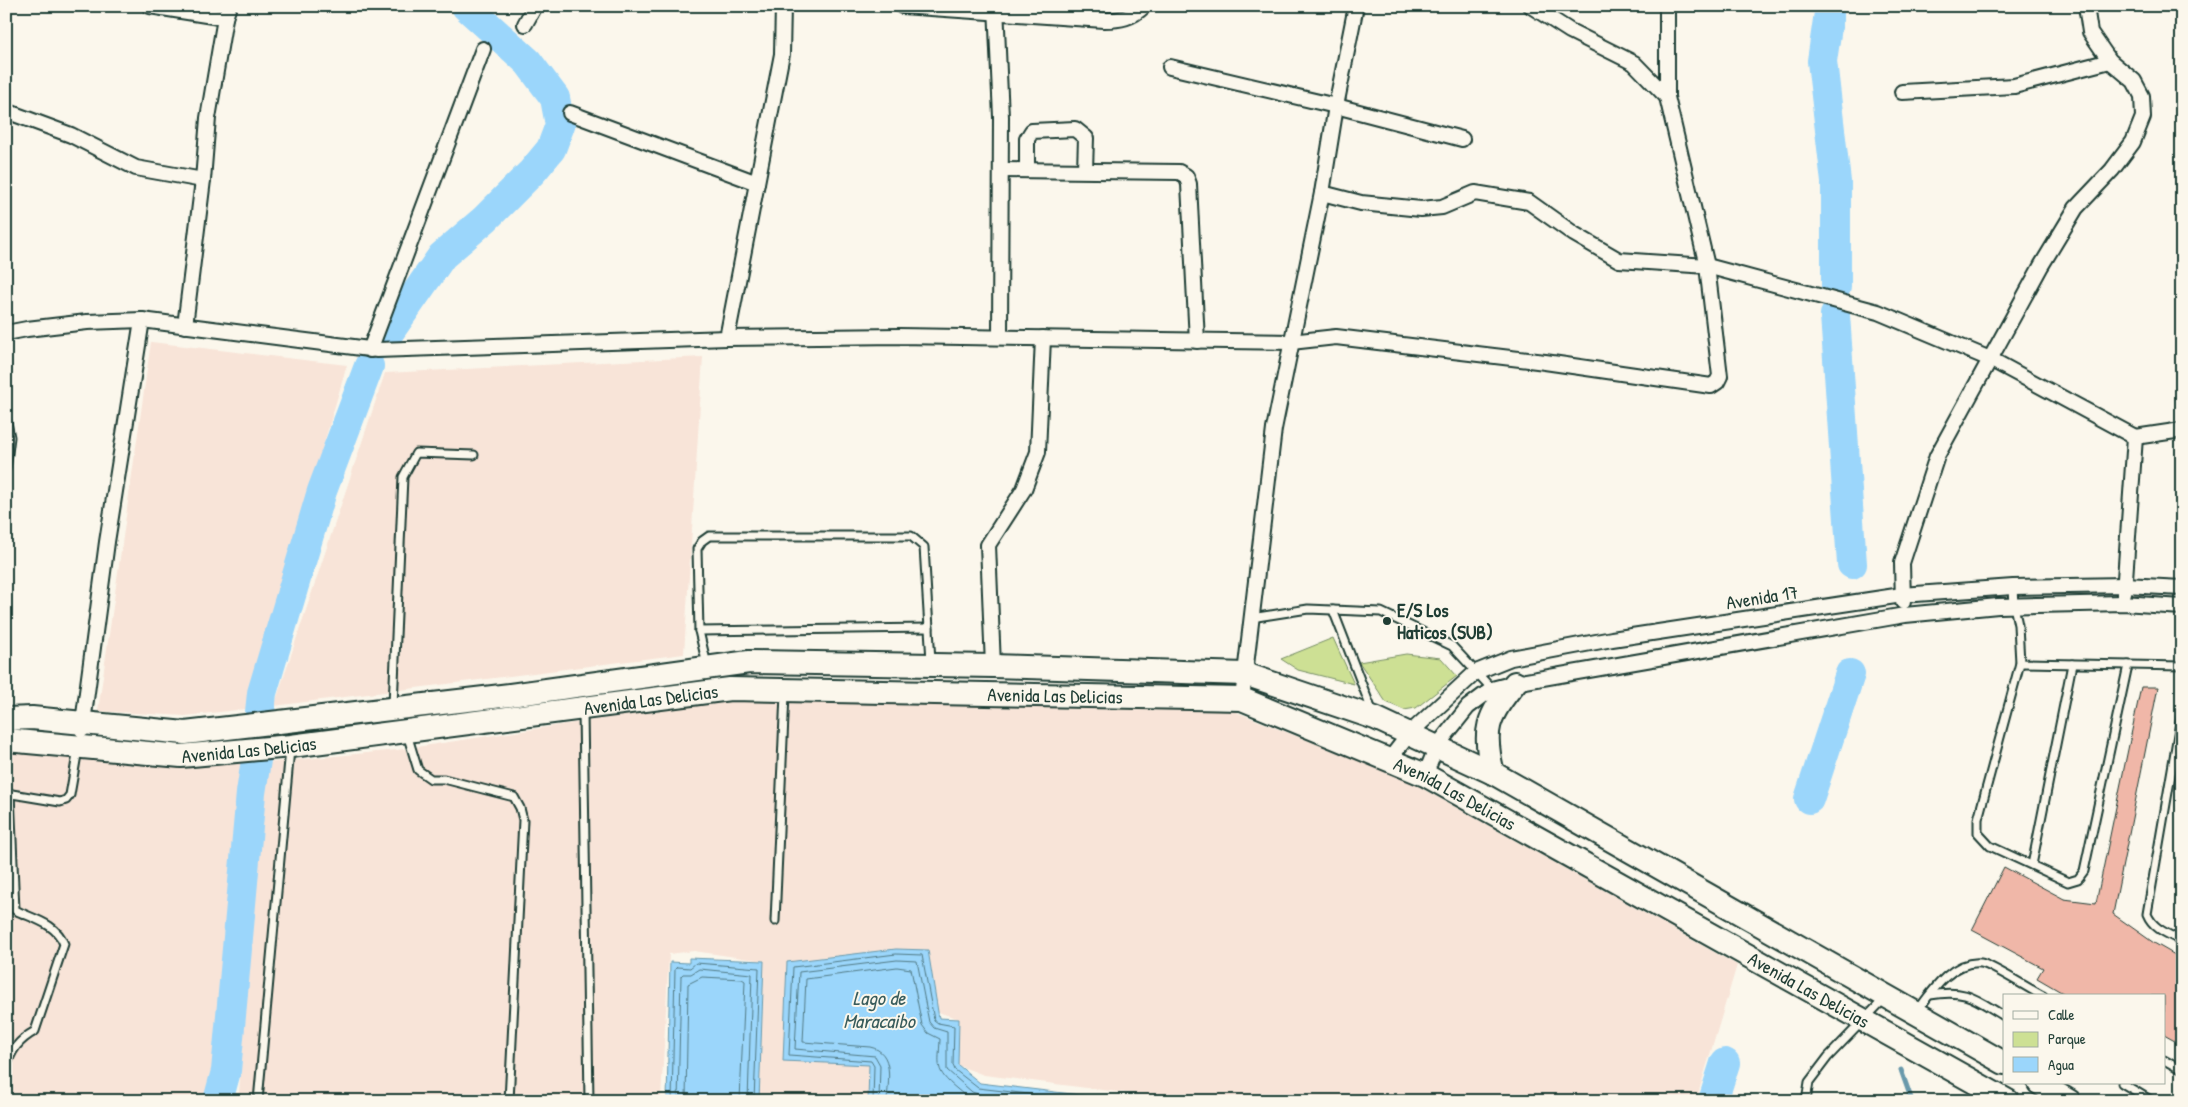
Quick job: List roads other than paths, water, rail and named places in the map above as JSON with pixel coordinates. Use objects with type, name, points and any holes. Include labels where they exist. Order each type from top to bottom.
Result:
[{"type":"main road","name":"Avenida Las Delicias","points":[[6,740],[181,756],[291,746],[399,720],[748,662],[993,666],[1245,674],[1375,718],[1493,773],[1887,996],[1922,1003],[2003,1062]]},
{"type":"main road","points":[[1020,695],[1021,667]]},
{"type":"main road","points":[[1493,773],[1487,751],[1486,737],[1497,704],[1515,683]]},
{"type":"main road","name":"Avenida Las Delicias","points":[[6,718],[32,718],[185,733],[582,709],[730,690],[1242,699],[1425,775],[2008,1101]]},
{"type":"main road","points":[[2041,1084],[2069,1101]]},
{"type":"street","points":[[150,6],[227,12],[208,118],[203,180],[185,326]]},
{"type":"street","points":[[525,24],[535,6]]},
{"type":"street","points":[[727,338],[782,54],[783,6]]},
{"type":"street","points":[[902,6],[996,9],[1123,20],[1144,6]]},
{"type":"street","points":[[1242,699],[1274,429],[1322,193],[1336,106],[1356,6]]},
{"type":"street","points":[[1531,6],[1570,32],[1634,64],[1667,97]]},
{"type":"street","points":[[6,333],[87,322],[142,320],[370,350],[727,338],[899,336],[1291,342],[1336,337],[1535,361],[1711,386],[1717,382],[1720,376],[1707,266],[1667,97],[1667,6]]},
{"type":"street","points":[[1905,615],[1902,595],[1902,563],[1937,456],[2076,208],[2112,170],[2133,142],[2144,117],[2142,96],[2134,81],[2110,61],[2090,32],[2086,6]]},
{"type":"street","points":[[996,9],[1001,117],[1000,337]]},
{"type":"street","points":[[370,350],[483,49]]},
{"type":"street","points":[[1902,92],[2014,86],[2110,61]]},
{"type":"street","points":[[1170,67],[1336,106],[1462,139]]},
{"type":"street","points":[[6,112],[71,135],[136,168],[203,180]]},
{"type":"street","points":[[570,113],[757,184]]},
{"type":"street","points":[[1027,170],[1027,139],[1032,131],[1075,129],[1086,138],[1085,170]]},
{"type":"street","points":[[1001,170],[1179,172],[1186,176],[1190,184],[1197,341]]},
{"type":"street","points":[[1322,193],[1361,203],[1421,209],[1442,207],[1475,193],[1528,202],[1574,234],[1619,260],[1707,266],[1878,312],[1990,359],[2134,437],[2182,430]]},
{"type":"street","points":[[79,746],[107,542],[142,320]]},
{"type":"street","points":[[993,666],[988,545],[1024,489],[1038,452],[1043,338]]},
{"type":"street","points":[[2123,603],[2134,437]]},
{"type":"street","name":"Avenida 17","points":[[1389,760],[1410,733],[1476,672],[1511,658],[1612,639],[1902,595],[2013,587],[2125,585],[2182,588]]},
{"type":"street","points":[[1425,775],[1438,746],[1468,707],[1492,689],[1515,683],[1905,615],[2014,606],[2123,603],[2182,607]]},
{"type":"lane","points":[[6,417],[10,437],[6,469]]},
{"type":"lane","points":[[474,455],[416,453],[403,477],[399,720],[418,770],[432,778],[444,779],[514,797],[524,820],[509,1101]]},
{"type":"lane","points":[[707,668],[699,631],[697,549],[702,541],[709,536],[912,536],[924,547],[932,665]]},
{"type":"lane","points":[[2013,587],[2020,663],[1978,819],[1978,834],[1990,846],[2068,882],[2078,880],[2084,871],[2128,666]]},
{"type":"lane","points":[[1251,618],[1308,609],[1380,612],[1452,646],[1492,689]]},
{"type":"lane","points":[[1333,610],[1375,718]]},
{"type":"lane","points":[[699,631],[929,628]]},
{"type":"lane","points":[[2020,663],[2182,666]]},
{"type":"lane","points":[[2032,866],[2072,664]]},
{"type":"lane","points":[[775,921],[786,691]]},
{"type":"lane","points":[[582,709],[589,1101]]},
{"type":"lane","points":[[2182,711],[2147,914],[2150,922],[2157,928],[2182,941]]},
{"type":"lane","points":[[6,1068],[10,1054],[16,1046],[35,1031],[64,944],[60,934],[40,920],[15,910],[8,793],[60,802],[66,800],[70,794],[79,746]]},
{"type":"lane","points":[[258,1101],[291,746]]},
{"type":"lane","points":[[1922,1003],[1949,974],[1964,965],[1982,963],[2039,994]]},
{"type":"lane","points":[[1922,1003],[1950,991],[1962,994],[2003,1015]]},
{"type":"lane","points":[[1806,1101],[1809,1082],[1828,1057],[1866,1020],[1887,996]]},
{"type":"lane","points":[[2166,1061],[2182,1070]]},
{"type":"lane","points":[[2124,1084],[2152,1101]]},
{"type":"water","name":"Lago de Maracaibo","points":[[896,949],[928,950],[939,1018],[959,1019],[958,1065],[980,1083],[1130,1101],[868,1101],[869,1065],[783,1061],[787,962]]},
{"type":"water","points":[[689,958],[764,961],[759,1101],[667,1101],[670,962],[689,963]]},
{"type":"waterway","points":[[381,344],[442,256],[485,219],[532,172],[551,149],[560,125],[555,98],[528,62],[466,6]]},
{"type":"waterway","points":[[1830,6],[1822,61],[1836,182],[1836,287]]},
{"type":"waterway","points":[[1835,315],[1852,564]]},
{"type":"waterway","points":[[260,712],[262,693],[322,491],[369,366]]},
{"type":"waterway","points":[[1809,799],[1850,674]]},
{"type":"waterway","points":[[218,1101],[226,1071],[251,793],[256,760]]},
{"type":"waterway","points":[[1713,1101],[1725,1063]]},
{"type":"waterway","points":[[1901,1070],[1912,1101]]},
{"type":"place","name":"E/S Los Haticos (SUB)","points":[[1387,621]]}]
